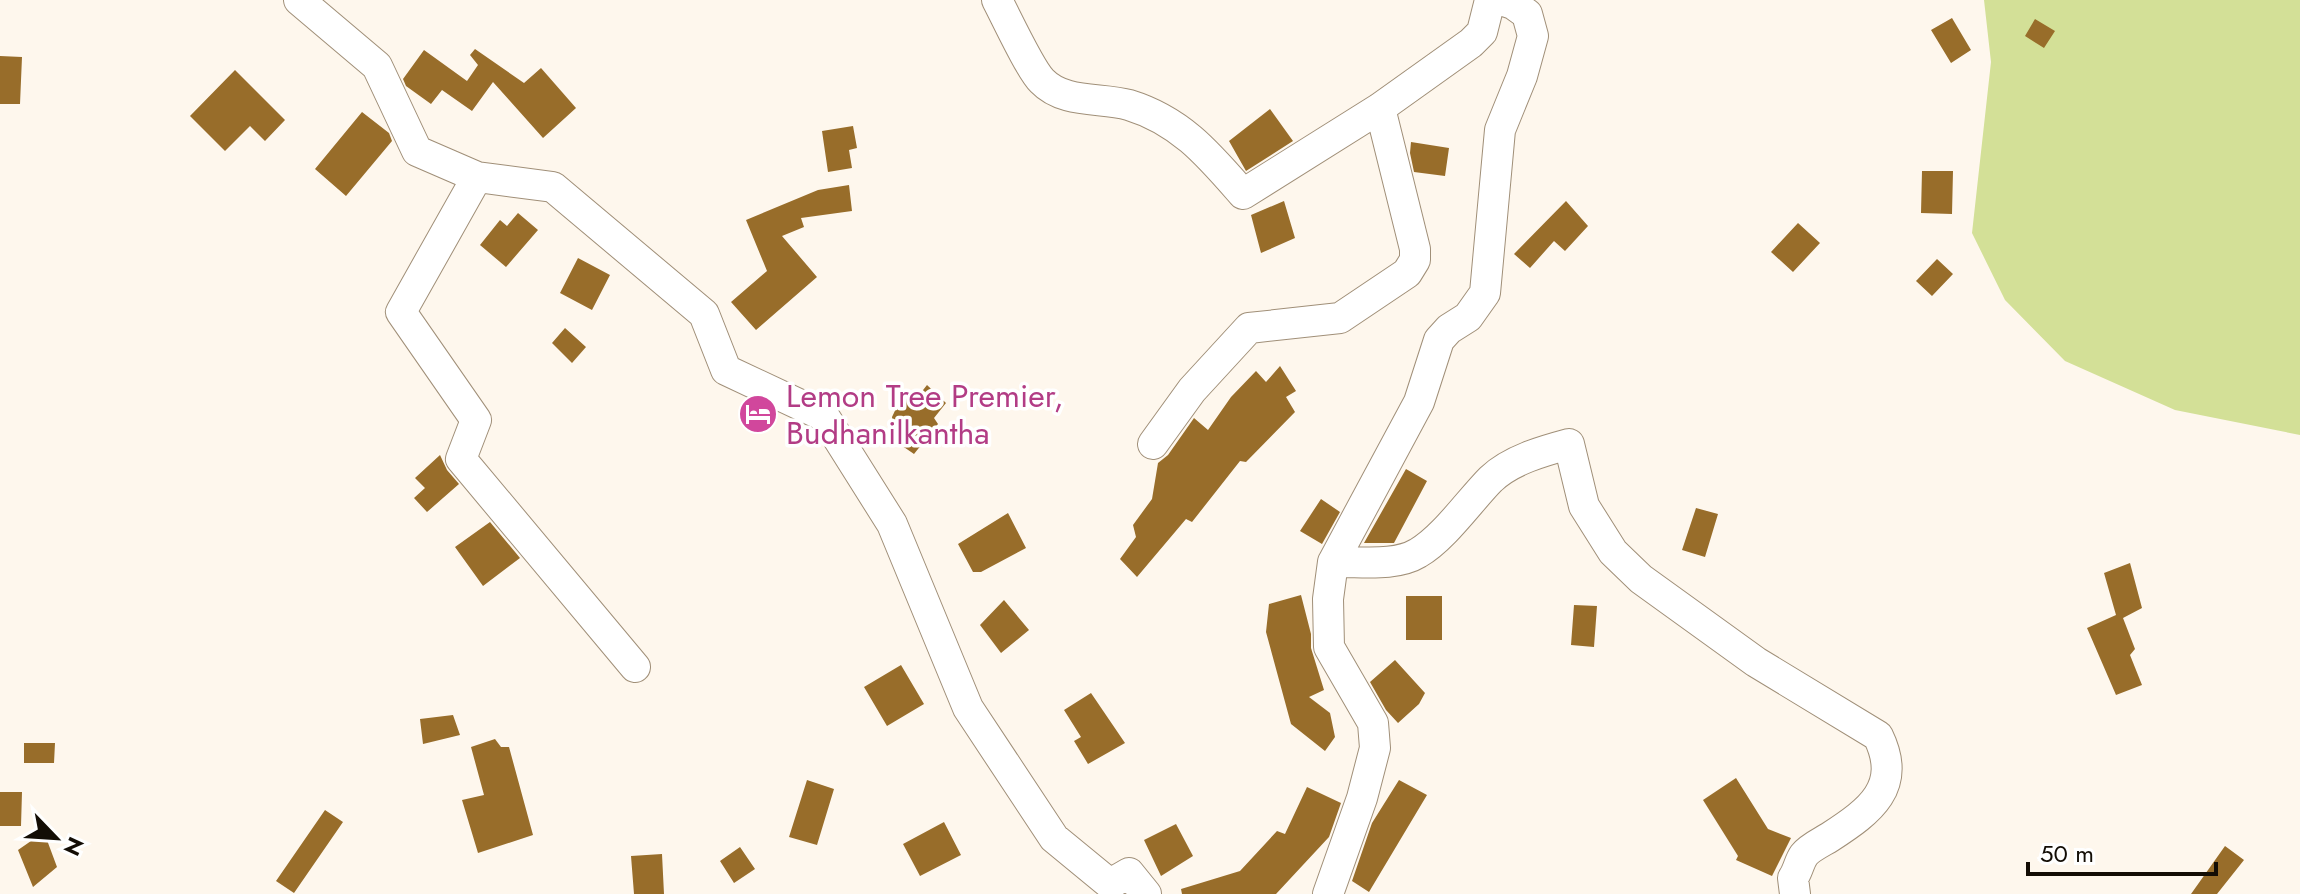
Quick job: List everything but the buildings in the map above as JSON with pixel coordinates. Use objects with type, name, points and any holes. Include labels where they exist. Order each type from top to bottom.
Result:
[{"type":"street","points":[[299,0],[377,66],[417,151],[477,177],[553,187],[704,314],[726,370],[824,416],[892,524],[968,708],[1054,838],[1129,884]]},
{"type":"street","points":[[1003,2],[1041,80],[1060,93],[1129,105],[1180,129],[1200,145],[1243,194],[1380,108],[1471,43],[1482,32],[1490,0]]},
{"type":"street","points":[[1328,894],[1362,798],[1375,748],[1373,723],[1329,647],[1328,599],[1333,562],[1419,402],[1439,340],[1449,329],[1468,317],[1485,293],[1500,130],[1522,76],[1533,36],[1527,14],[1501,0]]},
{"type":"street","points":[[1153,444],[1192,390],[1249,328],[1340,318],[1407,273],[1415,260],[1415,249],[1380,108]]},
{"type":"street","points":[[477,177],[401,312],[476,420],[461,459],[635,667]]},
{"type":"street","points":[[1333,562],[1393,561],[1417,553],[1468,507],[1493,477],[1535,453],[1569,444],[1584,506],[1613,552],[1641,579],[1756,662],[1878,736],[1888,757],[1886,779],[1871,808],[1804,855],[1793,878],[1795,894]]},
{"type":"green space","points":[[1984,0],[2300,0],[2300,435],[2175,410],[2065,361],[2005,300],[1972,233],[1991,62]]},
{"type":"place","name":"Lemon Tree Premier, Budhanilkantha","points":[[758,414]]}]
